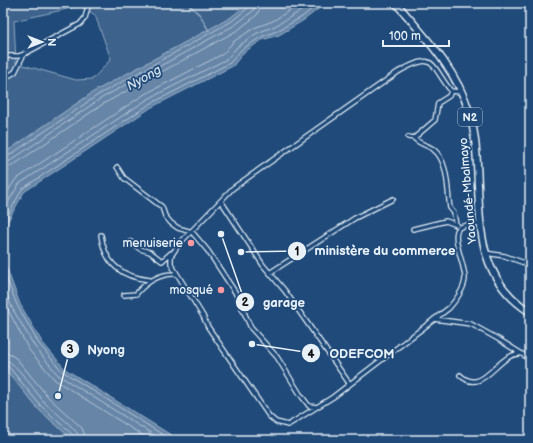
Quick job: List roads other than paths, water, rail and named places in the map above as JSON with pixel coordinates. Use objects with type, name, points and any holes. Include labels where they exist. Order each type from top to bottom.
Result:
[{"type":"highway","name":"Yaoundé-Mbalmayo","points":[[396,3],[448,66],[461,92],[474,130],[480,224],[488,265],[501,286],[516,302],[530,312]]},
{"type":"street","points":[[3,56],[19,56],[24,54],[80,24],[85,18],[88,3]]},
{"type":"street","points":[[3,79],[15,72],[24,54]]},
{"type":"street","points":[[131,242],[140,249],[150,252],[162,261],[166,260],[233,188],[333,119],[376,87],[414,63],[425,61],[434,65],[451,90],[461,92]]},
{"type":"street","points":[[414,138],[435,120],[438,103],[448,96],[451,90]]},
{"type":"street","points":[[408,137],[414,138],[418,143],[432,149],[443,162],[450,208],[454,213],[456,225]]},
{"type":"street","points":[[117,167],[124,178],[162,207],[165,216],[171,223],[178,228],[192,232],[208,251],[235,292],[252,328],[277,357],[309,406],[317,407]]},
{"type":"street","points":[[271,272],[355,218],[393,199]]},
{"type":"street","points":[[221,201],[263,265],[271,272],[348,384]]},
{"type":"street","points":[[413,229],[446,221],[462,226],[480,224]]},
{"type":"street","points":[[174,251],[171,264],[231,361],[273,420],[281,425],[288,425],[317,407],[455,302],[464,284],[465,272],[456,238],[457,231],[462,226]]},
{"type":"street","points":[[101,235],[105,254],[115,267],[130,276],[150,280]]},
{"type":"street","points":[[485,253],[505,256],[530,265]]},
{"type":"street","points":[[124,295],[136,294],[150,280],[166,274],[177,274]]},
{"type":"street","points":[[434,319],[472,324],[530,359]]},
{"type":"street","points":[[460,375],[465,380],[479,381],[511,354],[520,354]]},
{"type":"water","points":[[249,3],[326,3],[304,20],[279,35],[262,40],[243,53],[233,66],[152,107],[24,192],[8,221],[3,240],[3,154],[95,91],[230,18]]},
{"type":"water","points":[[3,258],[20,304],[42,342],[65,369],[179,440],[73,440],[38,409],[3,366]]},
{"type":"waterway","points":[[187,3],[200,15],[209,31]]},
{"type":"place","name":"garage","points":[[221,234]]},
{"type":"place","name":"menuiserie","points":[[191,243]]},
{"type":"place","name":"ministère du commerce","points":[[241,252]]},
{"type":"place","name":"mosqué","points":[[221,290]]},
{"type":"place","name":"ODEFCOM","points":[[252,344]]},
{"type":"place","name":"Nyong","points":[[58,396]]}]
